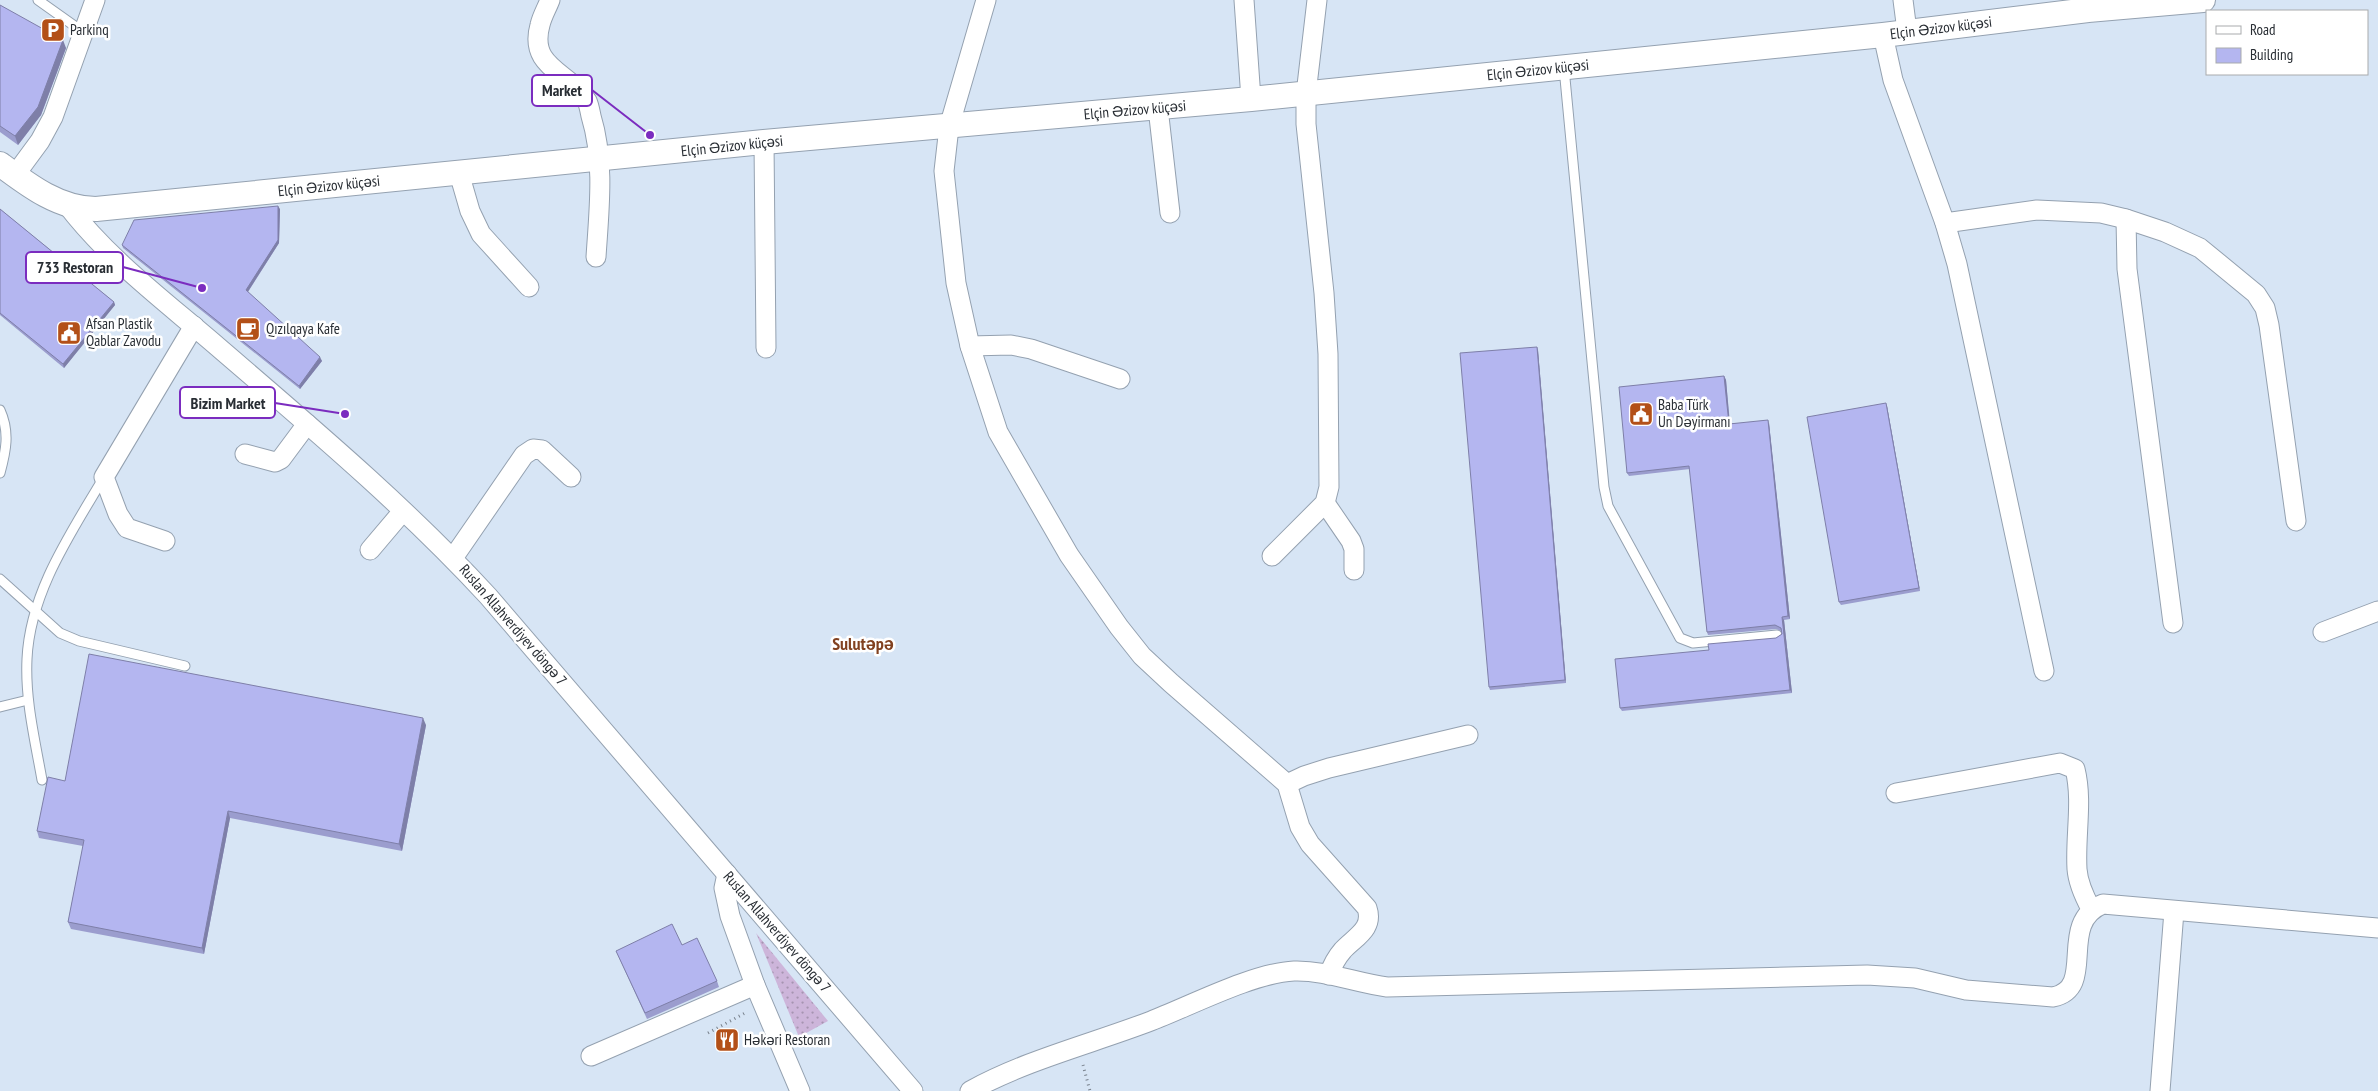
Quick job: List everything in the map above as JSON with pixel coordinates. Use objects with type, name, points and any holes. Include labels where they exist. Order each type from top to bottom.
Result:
[{"type":"street","points":[[66,205],[8,170],[40,141],[53,117],[95,0]]},
{"type":"street","points":[[550,0],[540,25],[539,48],[544,59],[575,87],[587,102],[600,159],[596,257]]},
{"type":"street","points":[[986,0],[949,127],[944,171],[956,283],[970,346],[998,432],[1069,555],[1119,627],[1142,656],[1287,784],[1300,826],[1310,844],[1367,908],[1370,917],[1366,929],[1342,951],[1329,975]]},
{"type":"street","points":[[1244,0],[1251,99]]},
{"type":"street","points":[[1272,556],[1325,503],[1329,487],[1328,354],[1324,293],[1306,124],[1306,94],[1317,0]]},
{"type":"street","points":[[1903,0],[1908,31]]},
{"type":"street","name":"Elçin Əzizov küçəsi","points":[[66,205],[82,209],[96,209],[764,142],[1306,94],[1883,34],[2087,5],[2204,0]]},
{"type":"street","points":[[1883,34],[1893,80],[1945,223],[1957,264],[2044,671]]},
{"type":"street","points":[[1158,108],[1170,213]]},
{"type":"street","points":[[764,142],[766,348]]},
{"type":"street","points":[[459,174],[470,212],[481,234],[528,287]]},
{"type":"street","name":"Ruslan Allahverdiyev döngə 7","points":[[66,205],[102,247],[307,424],[453,558],[727,874],[908,1090]]},
{"type":"street","points":[[1945,223],[2037,210],[2101,212],[2165,232],[2200,248],[2256,294],[2265,308],[2269,325],[2296,521]]},
{"type":"street","points":[[2126,219],[2128,269],[2173,623]]},
{"type":"street","points":[[165,542],[128,528],[118,514],[104,477],[194,326]]},
{"type":"street","points":[[970,346],[1012,345],[1031,349],[1120,379]]},
{"type":"street","points":[[245,454],[275,462],[281,458],[307,424]]},
{"type":"street","points":[[453,558],[524,454],[533,449],[542,450],[571,477]]},
{"type":"street","points":[[1325,503],[1351,542],[1354,549],[1354,570]]},
{"type":"street","points":[[370,550],[403,511]]},
{"type":"street","points":[[2323,632],[2378,611]]},
{"type":"street","points":[[1287,784],[1329,768],[1468,735]]},
{"type":"street","points":[[1896,793],[2060,763],[2075,769],[2079,784],[2077,869],[2082,892],[2091,909]]},
{"type":"street","points":[[727,874],[724,888],[726,902],[755,986],[800,1091]]},
{"type":"street","points":[[970,1091],[995,1077],[1274,974],[1312,971],[1364,984],[1387,987],[1867,975],[1915,978],[1966,990],[2053,997],[2062,996],[2069,989],[2074,978],[2079,930],[2083,918],[2091,909],[2103,904],[2378,928]]},
{"type":"street","points":[[2160,1091],[2174,911]]},
{"type":"street","points":[[591,1056],[755,986]]},
{"type":"lane","points":[[38,0],[84,32]]},
{"type":"lane","points":[[1564,67],[1604,487],[1608,506],[1680,638],[1693,643],[1777,635]]},
{"type":"lane","points":[[0,410],[8,434],[6,452],[0,473]]},
{"type":"lane","points":[[42,780],[28,700],[27,658],[35,611],[58,557],[104,477]]},
{"type":"lane","points":[[0,579],[60,633],[79,641],[185,666]]},
{"type":"lane","points":[[0,707],[28,700]]},
{"type":"path","points":[[708,1033],[763,1004]]},
{"type":"path","points":[[1078,1047],[1090,1091]]},
{"type":"shaded area","points":[[756,933],[828,1021],[799,1037]]},
{"type":"building","points":[[0,5],[63,40],[38,107],[15,136],[0,126]]},
{"type":"building","points":[[278,206],[278,240],[246,290],[320,357],[299,386],[122,245],[134,220]]},
{"type":"building","points":[[0,209],[114,302],[63,364],[0,313]]},
{"type":"building","points":[[1537,347],[1565,680],[1489,687],[1460,353]]},
{"type":"building","points":[[1724,376],[1729,424],[1768,420],[1788,616],[1782,617],[1790,690],[1620,708],[1615,659],[1709,650],[1708,644],[1776,638],[1782,634],[1781,628],[1775,625],[1707,632],[1689,466],[1627,473],[1619,387]]},
{"type":"building","points":[[1886,403],[1919,588],[1839,602],[1807,417]]},
{"type":"building","points":[[89,654],[423,718],[399,844],[228,811],[202,948],[68,922],[84,840],[37,831],[48,777],[65,781]]},
{"type":"building","points":[[672,924],[682,945],[697,938],[717,981],[645,1013],[616,951]]},
{"type":"place","name":"Parkinq","points":[[53,30]]},
{"type":"place","name":"Market","points":[[650,135]]},
{"type":"place","name":"733 Restoran","points":[[202,288]]},
{"type":"place","name":"Qızılqaya Kafe","points":[[248,329]]},
{"type":"place","name":"Afsan Plastik Qablar Zavodu","points":[[69,333]]},
{"type":"place","name":"Bizim Market","points":[[345,414]]},
{"type":"place","name":"Baba Türk Un Dəyirmanı","points":[[1641,414]]},
{"type":"place","name":"Həkəri Restoran","points":[[727,1040]]},
{"type":"district","name":"Sulutəpə","points":[[863,644]]}]
